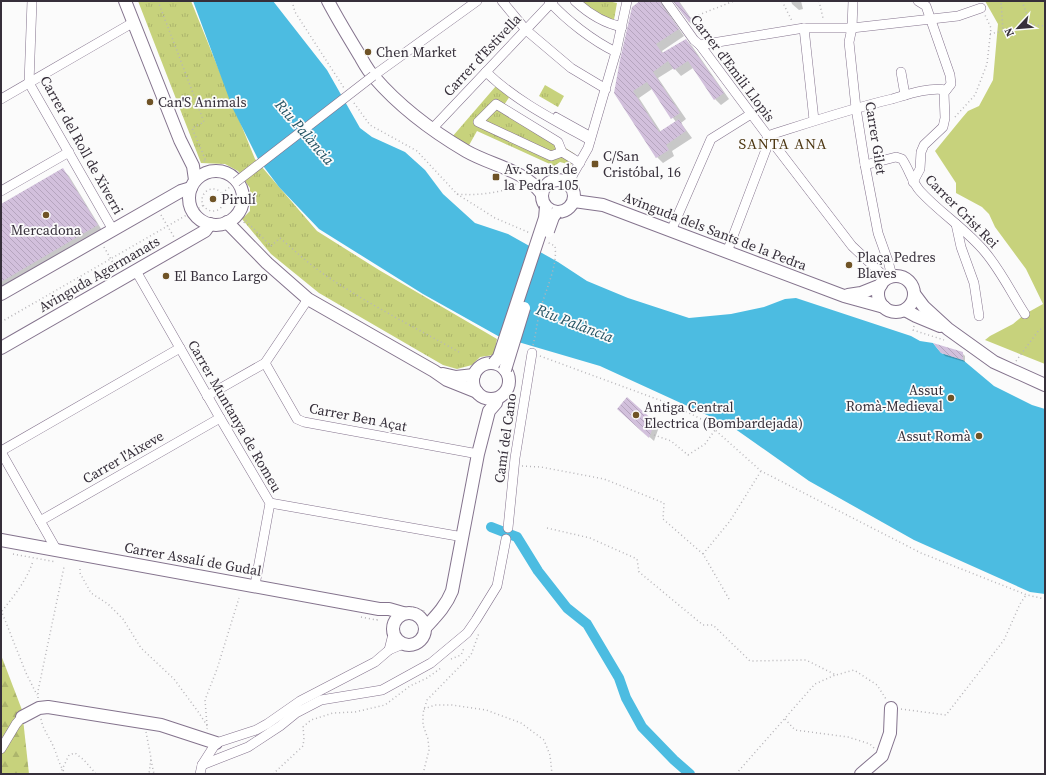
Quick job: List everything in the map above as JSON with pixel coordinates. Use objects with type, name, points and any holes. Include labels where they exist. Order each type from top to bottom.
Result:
[{"type":"street","name":"Carrer del Roll de Xiverri","points":[[32,1],[29,83],[113,230]]},
{"type":"street","points":[[1,294],[181,191],[197,180],[212,171],[222,172],[231,176],[239,185],[242,198],[240,210],[231,219],[219,225],[210,224],[199,219],[198,208],[190,207],[189,196],[197,180],[125,1]]},
{"type":"street","points":[[328,1],[348,38],[373,76],[401,105],[439,135],[468,152],[534,183],[542,194],[543,203],[551,210],[562,212],[568,210],[574,196],[569,184],[562,180],[534,183]]},
{"type":"street","points":[[236,182],[373,76],[477,1]]},
{"type":"street","points":[[502,1],[526,30],[571,68],[606,89]]},
{"type":"street","points":[[575,1],[586,11],[610,24],[622,27]]},
{"type":"street","points":[[542,194],[547,185],[562,180],[580,163],[588,148],[616,52],[627,1]]},
{"type":"street","name":"Carrer d'Emili Llopis","points":[[666,1],[694,40],[700,45],[752,114],[768,138],[852,246],[887,280]]},
{"type":"street","name":"Carrer Gilet","points":[[853,1],[852,28],[849,42],[856,108],[878,233],[888,261],[887,280]]},
{"type":"street","points":[[913,182],[920,168],[921,152],[924,145],[943,127],[945,118],[944,93],[951,84],[950,75],[926,6],[918,1]]},
{"type":"street","points":[[551,2],[578,27],[609,49],[616,52]]},
{"type":"street","name":"Carrer d'Estivella","points":[[432,129],[551,2]]},
{"type":"street","points":[[700,45],[804,28],[852,28],[958,16],[981,8]]},
{"type":"street","points":[[1,98],[134,22]]},
{"type":"street","points":[[804,28],[814,120]]},
{"type":"street","points":[[488,70],[497,82],[521,100],[556,122],[591,137]]},
{"type":"street","points":[[901,72],[905,95]]},
{"type":"street","points":[[727,252],[768,138],[814,120],[856,108],[905,95],[940,89],[946,90]]},
{"type":"street","points":[[562,152],[551,156],[478,122],[496,104],[558,142],[562,152],[580,163]]},
{"type":"street","points":[[671,231],[711,139],[752,114]]},
{"type":"street","points":[[1,191],[68,152]]},
{"type":"street","name":"Carrer Crist Rei","points":[[865,165],[896,157],[902,159],[912,175],[913,182],[920,190],[985,252],[1025,314]]},
{"type":"street","name":"Avinguda dels Sants de la Pedra","points":[[574,196],[603,205],[844,296],[884,306]]},
{"type":"street","points":[[494,363],[499,357],[545,218],[551,210]]},
{"type":"street","points":[[505,370],[553,217],[551,210]]},
{"type":"street","points":[[231,219],[239,234],[266,262],[308,299],[434,371],[447,380],[480,395],[490,400],[497,399],[504,394],[509,387],[509,378],[505,370],[500,366],[494,363],[484,365],[476,371],[474,376],[473,381],[480,395],[489,411]]},
{"type":"street","name":"Avinguda Agermanats","points":[[1,348],[179,246],[204,231],[210,224]]},
{"type":"street","points":[[956,224],[961,247],[974,283],[979,316]]},
{"type":"street","name":"Carrer Muntanya de Romeu","points":[[136,271],[270,503],[255,585]]},
{"type":"street","points":[[844,296],[861,293],[887,280],[903,277],[914,288],[912,303],[905,310],[893,312],[884,306],[879,297],[879,291],[887,280]]},
{"type":"street","points":[[914,294],[924,307],[948,330],[994,362],[1045,385]]},
{"type":"street","points":[[207,396],[265,363],[308,299]]},
{"type":"street","points":[[905,310],[948,330]]},
{"type":"street","points":[[56,549],[1,452],[180,348]]},
{"type":"street","name":"Camí del Cano","points":[[508,528],[514,465],[532,353]]},
{"type":"street","name":"Carrer Ben Açat","points":[[265,363],[297,419],[304,422],[478,454]]},
{"type":"street","points":[[434,371],[456,377],[474,376]]},
{"type":"street","points":[[379,609],[391,619],[395,638],[403,644],[408,645],[418,642],[422,638],[425,628],[423,620],[448,600],[452,591],[478,454],[489,411],[496,403],[497,399]]},
{"type":"street","name":"Carrer l'Aixeve","points":[[40,521],[220,418]]},
{"type":"street","points":[[270,503],[462,537]]},
{"type":"street","points":[[201,770],[248,748],[296,713],[321,700],[382,690],[431,663],[467,633],[479,616],[497,586],[506,539]]},
{"type":"street","name":"Carrer Assalí de Gudal","points":[[1,540],[255,585],[379,609],[406,609],[412,612],[429,614]]},
{"type":"street","points":[[390,650],[393,629],[398,616],[406,609]]},
{"type":"street","points":[[1,749],[16,724],[38,702],[48,707],[161,725],[216,743],[256,730],[300,701],[374,662],[390,650],[403,644]]},
{"type":"street","points":[[862,774],[882,756],[890,733],[891,708]]},
{"type":"street","points":[[201,770],[216,743]]},
{"type":"lane","points":[[488,70],[506,86],[523,98]]},
{"type":"lane","points":[[556,114],[591,137]]},
{"type":"path","points":[[158,1],[204,122],[192,128],[206,161],[191,164]]},
{"type":"path","points":[[292,1],[295,12],[344,88]]},
{"type":"path","points":[[691,18],[734,1]]},
{"type":"path","points":[[782,1],[791,21],[798,20]]},
{"type":"path","points":[[818,19],[824,18],[819,1]]},
{"type":"path","points":[[990,34],[1003,31],[1001,1]]},
{"type":"path","points":[[1022,1],[1028,20],[1032,25],[1045,26]]},
{"type":"path","points":[[943,127],[960,112],[975,95],[987,64],[991,28],[981,8]]},
{"type":"path","points":[[353,101],[370,125],[418,150],[457,194],[478,195],[513,188],[521,176]]},
{"type":"path","points":[[1,322],[198,208],[202,196],[207,190],[218,190],[223,195],[224,202],[217,210],[198,208]]},
{"type":"path","points":[[155,206],[179,246]]},
{"type":"path","points":[[239,234],[245,220],[271,246],[280,238],[300,256],[350,291],[459,352]]},
{"type":"path","points":[[99,238],[122,279]]},
{"type":"path","points":[[1016,361],[1039,330],[1045,327]]},
{"type":"path","points":[[532,353],[673,405],[705,421],[761,471],[921,553],[1027,595],[1045,599]]},
{"type":"path","points":[[654,435],[671,440],[688,455],[705,444],[715,430]]},
{"type":"path","points":[[514,465],[541,467],[604,479],[664,503],[663,519],[703,554],[729,599]]},
{"type":"path","points":[[703,554],[730,521],[761,471]]},
{"type":"path","points":[[547,528],[590,538],[637,559],[639,572],[703,625],[713,625],[750,661],[806,660],[836,675]]},
{"type":"path","points":[[12,553],[58,562]]},
{"type":"path","points":[[33,561],[26,577],[14,596],[1,611],[38,702],[41,721],[62,769],[66,774]]},
{"type":"path","points":[[38,702],[64,566]]},
{"type":"path","points":[[80,569],[80,573],[91,593],[108,604],[123,619],[141,648],[174,679],[208,727]]},
{"type":"path","points":[[235,594],[242,596]]},
{"type":"path","points":[[736,774],[771,733],[786,719],[815,684],[836,675],[854,670],[877,685],[891,708],[946,714],[1004,640],[1020,604],[1027,595]]},
{"type":"path","points":[[204,739],[208,727],[205,700],[217,669],[239,598]]},
{"type":"path","points":[[360,617],[377,620],[379,609]]},
{"type":"path","points":[[406,609],[424,611],[429,614]]},
{"type":"path","points":[[423,774],[429,750],[428,739],[423,725],[423,713],[427,700],[471,656],[481,627]]},
{"type":"path","points":[[471,642],[477,638]]},
{"type":"path","points":[[449,659],[461,655],[465,646]]},
{"type":"path","points":[[273,774],[303,746],[303,727],[311,720],[334,713],[355,712],[384,705],[410,686],[427,678],[441,667]]},
{"type":"path","points":[[424,709],[435,705],[452,705],[486,710],[521,723],[544,740],[550,755],[552,774]]},
{"type":"path","points":[[786,719],[795,730],[848,737],[870,744],[882,756]]},
{"type":"path","points":[[146,732],[154,774]]},
{"type":"path","points":[[60,774],[69,755],[75,753],[84,760],[96,774]]},
{"type":"path","points":[[149,774],[151,758]]},
{"type":"green space","points":[[138,1],[191,1],[255,159],[317,231],[379,270],[497,339],[494,355],[480,357],[472,365],[457,369],[443,365],[319,293],[271,254],[242,219],[250,211],[250,188],[238,171],[225,164],[201,163]]},
{"type":"green space","points":[[575,1],[608,1],[617,3],[613,25]]},
{"type":"green space","points":[[985,1],[1045,1],[1045,364],[985,340],[1043,304],[1026,269],[995,227],[989,214],[982,207],[956,193],[956,183],[935,151],[968,111],[979,106],[993,80],[998,24]]},
{"type":"green space","points":[[545,85],[564,96],[558,107],[539,96]]},
{"type":"green space","points":[[496,86],[510,96],[502,108],[575,154],[571,165],[560,162],[554,166],[477,131],[468,147],[452,137]]},
{"type":"green space","points":[[1,655],[22,710],[29,774],[1,774]]},
{"type":"water","name":"Riu Palància","points":[[193,1],[273,1],[327,70],[360,128],[372,137],[405,152],[425,170],[443,194],[475,223],[508,234],[558,262],[587,281],[628,298],[689,318],[731,314],[764,307],[785,299],[796,298],[911,336],[920,341],[933,343],[941,353],[963,360],[994,386],[1032,405],[1045,409],[1045,594],[1030,592],[914,540],[809,481],[731,426],[600,366],[498,336],[423,294],[319,229],[279,187],[258,159],[233,109]]},
{"type":"building","points":[[640,1],[660,1],[679,29],[656,44],[662,53],[686,39],[724,93],[714,100],[688,61],[674,70],[668,61],[653,72],[680,113],[671,119],[647,82],[633,91],[659,132],[679,119],[686,131],[666,145],[669,150],[656,158],[614,93],[632,7]]},
{"type":"building","points":[[673,1],[678,1],[692,20],[689,22]]},
{"type":"building","name":"Mercadona","points":[[63,168],[98,225],[1,282],[1,204]]},
{"type":"building","points":[[933,343],[963,352],[963,360],[941,353]]},
{"type":"building","name":"Antiga Central Electrica (Bombardejada)","points":[[627,397],[655,422],[649,438],[617,409]]},
{"type":"waterway","points":[[491,527],[517,537],[538,571],[567,608],[587,624],[619,678],[626,698],[642,727],[690,774]]},
{"type":"place","name":"Chen Market","points":[[368,52]]},
{"type":"place","name":"Can'S Animals","points":[[150,102]]},
{"type":"place","name":"C/San Cristóbal, 16","points":[[595,164]]},
{"type":"place","name":"Av. Sants de la Pedra 105","points":[[496,177]]},
{"type":"place","name":"Pirulí","points":[[213,199]]},
{"type":"place","name":"Mercadona","points":[[46,215]]},
{"type":"place","name":"Plaça Pedres Blaves","points":[[849,265]]},
{"type":"place","name":"El Banco Largo","points":[[166,276]]},
{"type":"place","name":"Assut Romà-Medieval","points":[[951,398]]},
{"type":"place","name":"Antiga Central Electrica (Bombardejada)","points":[[636,415]]},
{"type":"place","name":"Assut Romà","points":[[979,436]]},
{"type":"district","name":"SANTA ANA","points":[[783,143]]}]
